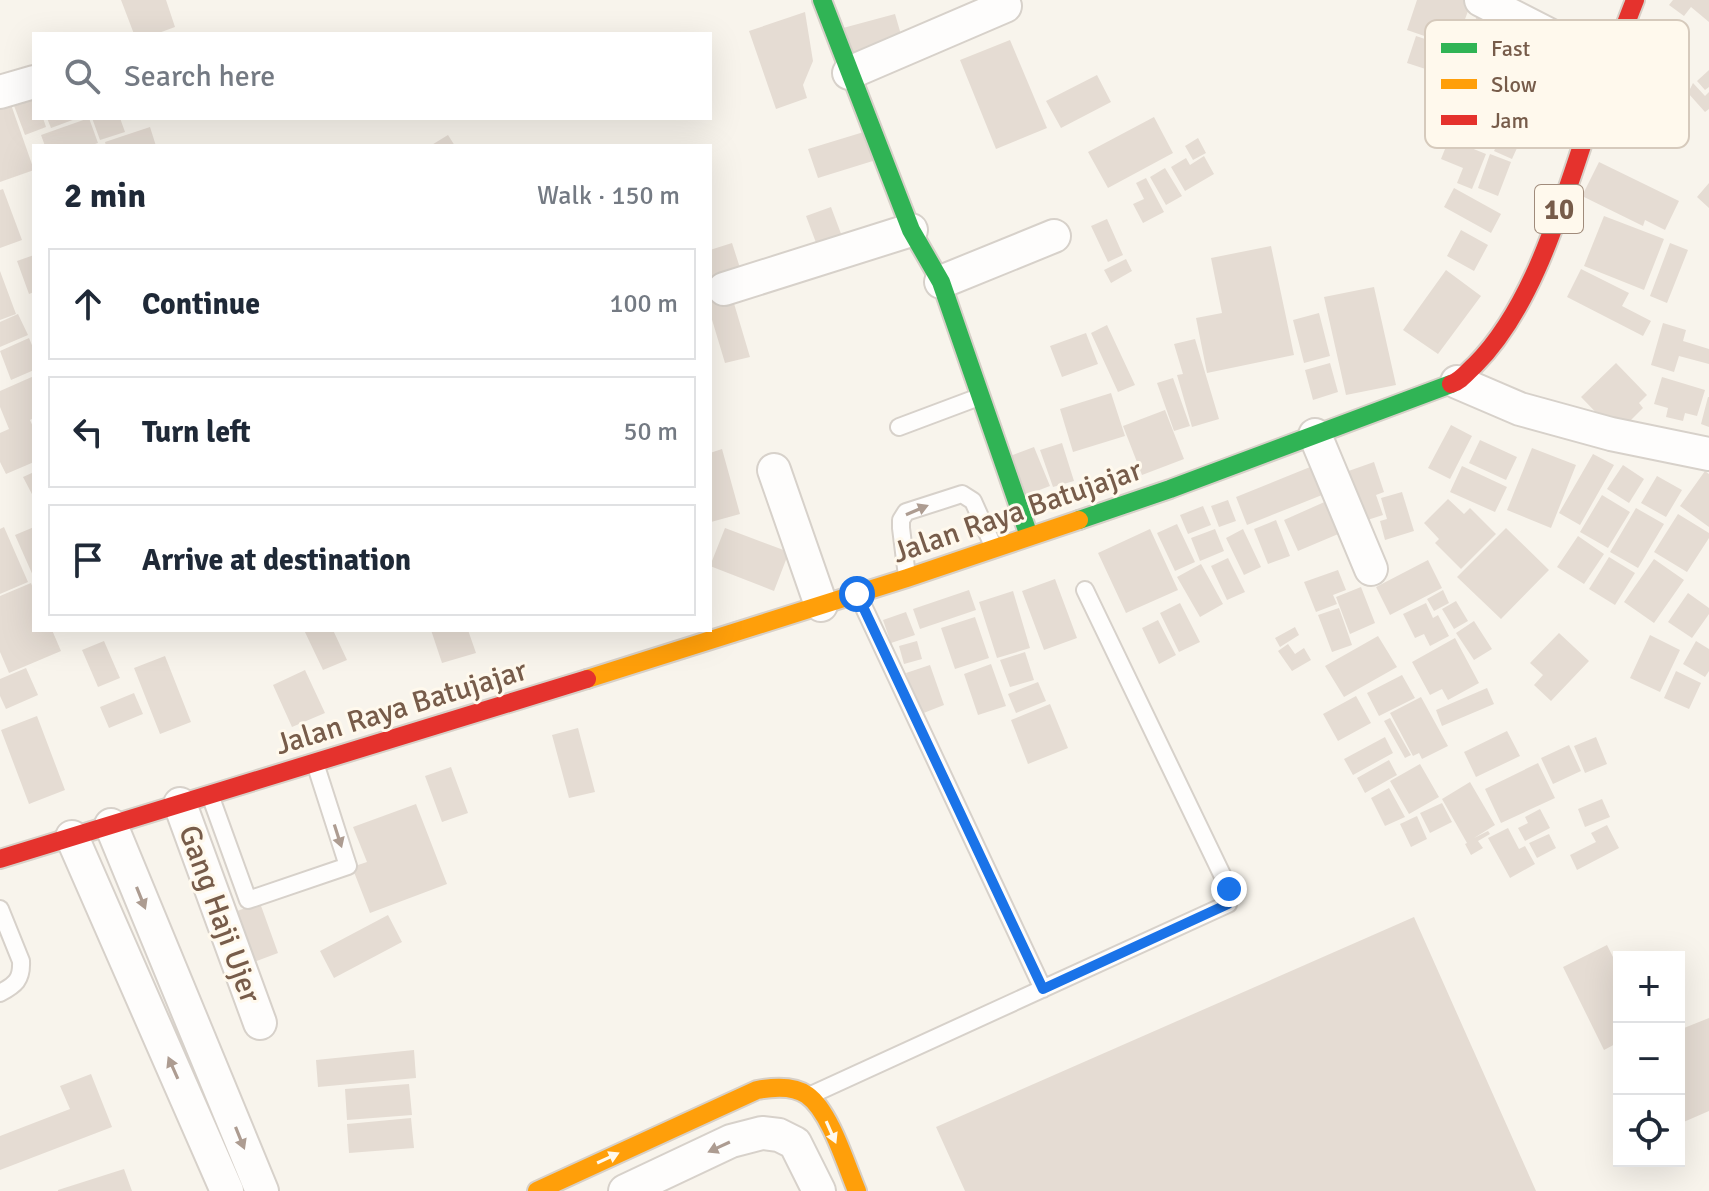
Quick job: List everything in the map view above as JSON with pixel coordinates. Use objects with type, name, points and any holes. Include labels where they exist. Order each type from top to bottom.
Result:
[{"type":"main road","points":[[822,0],[911,230],[941,282],[1029,536]]},
{"type":"main road","name":"Jalan Raya Batujajar","points":[[1627,20],[1635,0]]},
{"type":"main road","name":"Jalan Raya Batujajar","points":[[0,859],[475,715],[907,578],[1170,489],[1448,386],[1476,366],[1495,342],[1542,257],[1581,148]]},
{"type":"main road","points":[[537,1191],[757,1090],[774,1087],[809,1096],[822,1114],[857,1191]]},
{"type":"street","points":[[1481,0],[1520,20]]},
{"type":"street","points":[[849,73],[1005,6]]},
{"type":"street","points":[[0,92],[32,83]]},
{"type":"street","points":[[724,289],[911,230]]},
{"type":"street","points":[[941,282],[1054,236]]},
{"type":"street","points":[[1448,386],[1611,434],[1709,454]]},
{"type":"street","points":[[1315,435],[1371,569]]},
{"type":"street","points":[[774,470],[821,605]]},
{"type":"street","name":"Gang Haji Ujer","points":[[195,799],[260,1023]]},
{"type":"street","points":[[111,825],[262,1191]]},
{"type":"street","points":[[72,837],[227,1191]]},
{"type":"street","points":[[625,1191],[731,1141],[762,1133],[779,1135],[795,1143],[819,1191]]},
{"type":"lane","points":[[899,427],[981,396]]},
{"type":"lane","points":[[907,578],[901,528],[906,512],[962,494],[973,501],[994,548]]},
{"type":"lane","points":[[809,1096],[1228,904],[1229,889],[1085,590]]},
{"type":"lane","points":[[857,594],[1043,989]]},
{"type":"lane","points":[[195,799],[248,900],[348,866],[315,762]]},
{"type":"lane","points":[[0,909],[21,961],[16,984],[0,993]]},
{"type":"building","points":[[121,0],[166,0],[175,27],[161,32],[133,32]]},
{"type":"building","points":[[1417,0],[1472,0],[1465,20],[1425,20],[1425,36],[1407,30]]},
{"type":"building","points":[[1673,0],[1709,0],[1709,22],[1691,7],[1684,16],[1669,5]]},
{"type":"building","points":[[805,12],[813,61],[803,85],[807,98],[776,109],[749,31]]},
{"type":"building","points":[[895,14],[904,45],[852,59],[843,28]]},
{"type":"building","points":[[1416,36],[1425,39],[1425,69],[1407,63]]},
{"type":"building","points":[[1010,40],[1047,128],[996,149],[960,60]]},
{"type":"building","points":[[1709,70],[1709,87],[1705,90],[1697,81]]},
{"type":"building","points":[[1097,75],[1111,102],[1061,128],[1046,101]]},
{"type":"building","points":[[1693,83],[1705,96],[1709,92],[1709,109],[1705,112],[1689,91]]},
{"type":"building","points":[[32,94],[32,120],[44,120],[46,127],[25,135],[10,95]]},
{"type":"building","points":[[8,96],[32,171],[0,182],[0,99]]},
{"type":"building","points":[[1154,117],[1173,153],[1108,188],[1088,152]]},
{"type":"building","points":[[48,120],[73,120],[51,128]]},
{"type":"building","points":[[90,120],[98,143],[44,144],[41,135]]},
{"type":"building","points":[[93,120],[121,120],[125,132],[100,140]]},
{"type":"building","points":[[150,127],[155,144],[106,144]]},
{"type":"building","points":[[867,131],[876,160],[818,178],[808,149]]},
{"type":"building","points":[[448,135],[454,144],[433,144]]},
{"type":"building","points":[[1198,138],[1206,153],[1193,160],[1185,146]]},
{"type":"building","points":[[1445,148],[1471,148],[1486,154],[1472,189],[1457,183],[1463,168],[1441,159]]},
{"type":"building","points":[[1495,148],[1517,148],[1512,159],[1494,151]]},
{"type":"building","points":[[1490,154],[1511,162],[1498,196],[1478,188]]},
{"type":"building","points":[[1204,156],[1214,174],[1185,191],[1171,167],[1186,158],[1190,165]]},
{"type":"building","points":[[1599,162],[1679,201],[1665,230],[1645,220],[1643,226],[1582,196]]},
{"type":"building","points":[[1165,168],[1182,196],[1166,205],[1150,177]]},
{"type":"building","points":[[1146,178],[1164,212],[1143,223],[1133,204],[1144,199],[1136,183]]},
{"type":"building","points":[[1709,183],[1709,208],[1697,197]]},
{"type":"building","points":[[1454,188],[1501,214],[1491,233],[1444,207]]},
{"type":"building","points":[[3,189],[22,240],[0,248],[0,190]]},
{"type":"building","points":[[831,207],[843,239],[818,248],[806,216]]},
{"type":"building","points":[[1604,216],[1664,239],[1644,290],[1584,266]]},
{"type":"building","points":[[1107,219],[1123,255],[1108,262],[1091,226]]},
{"type":"building","points":[[1461,230],[1488,245],[1474,271],[1447,256]]},
{"type":"building","points":[[732,243],[741,271],[712,280],[712,249]]},
{"type":"building","points":[[1670,243],[1688,250],[1667,303],[1650,296]]},
{"type":"building","points":[[1271,246],[1294,355],[1207,373],[1196,318],[1222,313],[1211,258]]},
{"type":"building","points":[[32,256],[32,293],[29,294],[17,261]]},
{"type":"building","points":[[1126,259],[1132,271],[1111,283],[1104,270]]},
{"type":"building","points":[[1581,269],[1629,293],[1622,306],[1651,321],[1643,336],[1567,297]]},
{"type":"building","points":[[1446,270],[1481,296],[1438,354],[1403,330]]},
{"type":"building","points":[[0,271],[16,314],[0,320]]},
{"type":"building","points":[[1374,287],[1396,385],[1346,395],[1324,297]]},
{"type":"building","points":[[730,290],[750,357],[725,363],[712,320],[712,295]]},
{"type":"building","points":[[1319,313],[1330,356],[1304,363],[1293,320]]},
{"type":"building","points":[[18,314],[28,335],[0,347],[0,322]]},
{"type":"building","points":[[1663,323],[1686,330],[1683,341],[1709,349],[1709,364],[1679,356],[1674,372],[1651,365]]},
{"type":"building","points":[[1107,325],[1135,385],[1118,392],[1091,333]]},
{"type":"building","points":[[1086,333],[1098,364],[1062,377],[1050,346]]},
{"type":"building","points":[[29,338],[32,371],[11,380],[0,351]]},
{"type":"building","points":[[1195,339],[1219,419],[1192,427],[1177,375],[1183,374],[1174,344]]},
{"type":"building","points":[[1330,363],[1338,392],[1313,400],[1305,370]]},
{"type":"building","points":[[1616,363],[1647,395],[1639,403],[1643,408],[1624,427],[1612,429],[1581,397]]},
{"type":"building","points":[[32,377],[32,463],[6,474],[0,462],[0,433],[9,429],[0,407],[0,391]]},
{"type":"building","points":[[1662,377],[1705,390],[1697,416],[1685,413],[1683,421],[1666,417],[1668,408],[1654,404]]},
{"type":"building","points":[[1173,378],[1190,426],[1174,431],[1157,383]]},
{"type":"building","points":[[1111,393],[1125,436],[1073,452],[1060,409]]},
{"type":"building","points":[[1709,397],[1709,427],[1701,424]]},
{"type":"building","points":[[1165,410],[1184,459],[1142,475],[1123,426]]},
{"type":"building","points":[[1451,425],[1472,436],[1450,479],[1428,468]]},
{"type":"building","points":[[1480,440],[1517,457],[1506,480],[1469,463]]},
{"type":"building","points":[[1062,443],[1074,481],[1053,487],[1040,450]]},
{"type":"building","points":[[1034,447],[1050,486],[1021,497],[1005,458]]},
{"type":"building","points":[[1532,448],[1576,465],[1551,528],[1507,510]]},
{"type":"building","points":[[722,449],[740,514],[712,522],[712,452]]},
{"type":"building","points":[[1593,454],[1614,465],[1580,525],[1559,513]]},
{"type":"building","points":[[1374,462],[1384,492],[1376,495],[1383,515],[1358,523],[1340,474]]},
{"type":"building","points":[[1315,465],[1327,493],[1247,525],[1236,497]]},
{"type":"building","points":[[1623,465],[1644,479],[1629,503],[1607,489]]},
{"type":"building","points":[[1462,466],[1507,487],[1495,512],[1450,492]]},
{"type":"building","points":[[1705,471],[1709,474],[1709,527],[1680,506]]},
{"type":"building","points":[[32,473],[32,494],[23,477]]},
{"type":"building","points":[[1657,476],[1682,490],[1666,517],[1641,503]]},
{"type":"building","points":[[1402,492],[1414,531],[1385,540],[1380,521],[1387,519],[1381,498]]},
{"type":"building","points":[[1602,495],[1630,512],[1608,548],[1580,532]]},
{"type":"building","points":[[1448,499],[1464,514],[1470,508],[1496,534],[1461,569],[1435,543],[1439,539],[1424,523]]},
{"type":"building","points":[[1228,500],[1236,521],[1219,527],[1211,506]]},
{"type":"building","points":[[1329,500],[1343,532],[1298,551],[1284,520]]},
{"type":"building","points":[[1203,506],[1211,525],[1188,534],[1180,515]]},
{"type":"building","points":[[1636,508],[1664,524],[1638,568],[1610,552]]},
{"type":"building","points":[[1678,514],[1709,533],[1709,538],[1687,572],[1654,552]]},
{"type":"building","points":[[1276,520],[1290,556],[1268,564],[1254,529]]},
{"type":"building","points":[[1177,524],[1195,562],[1175,571],[1157,533]]},
{"type":"building","points":[[4,527],[28,582],[0,594],[0,529]]},
{"type":"building","points":[[32,528],[32,573],[15,535]]},
{"type":"building","points":[[725,528],[789,552],[774,591],[712,567]]},
{"type":"building","points":[[1506,528],[1549,570],[1501,619],[1457,577]]},
{"type":"building","points":[[1150,529],[1178,590],[1126,613],[1098,553]]},
{"type":"building","points":[[1215,529],[1224,551],[1200,561],[1191,538]]},
{"type":"building","points":[[1243,529],[1261,567],[1244,575],[1226,538]]},
{"type":"building","points":[[1578,536],[1604,554],[1584,584],[1557,567]]},
{"type":"building","points":[[1609,557],[1635,573],[1615,605],[1589,589]]},
{"type":"building","points":[[1228,558],[1245,592],[1227,600],[1211,566]]},
{"type":"building","points":[[1654,559],[1684,580],[1654,623],[1624,602]]},
{"type":"building","points":[[1428,560],[1442,588],[1390,615],[1376,587]]},
{"type":"building","points":[[1201,564],[1223,604],[1200,617],[1177,577]]},
{"type":"building","points":[[1338,570],[1346,590],[1333,595],[1337,604],[1316,612],[1304,582]]},
{"type":"building","points":[[1055,579],[1077,638],[1044,650],[1022,591]]},
{"type":"building","points":[[31,583],[32,632],[53,632],[61,651],[9,673],[0,652],[0,596]]},
{"type":"building","points":[[1361,587],[1375,623],[1350,634],[1336,597]]},
{"type":"building","points":[[969,590],[976,610],[920,629],[913,609]]},
{"type":"building","points":[[1443,590],[1449,603],[1434,611],[1427,599]]},
{"type":"building","points":[[1013,591],[1030,648],[997,658],[979,602]]},
{"type":"building","points":[[1688,593],[1709,608],[1709,614],[1692,638],[1668,622]]},
{"type":"building","points":[[1456,601],[1468,621],[1454,629],[1442,609]]},
{"type":"building","points":[[1180,603],[1200,642],[1179,652],[1160,613]]},
{"type":"building","points":[[1426,603],[1433,618],[1438,615],[1449,636],[1430,646],[1424,634],[1415,638],[1403,614]]},
{"type":"building","points":[[1339,608],[1352,645],[1332,652],[1318,615]]},
{"type":"building","points":[[906,612],[915,635],[891,643],[883,620]]},
{"type":"building","points":[[975,617],[989,658],[955,669],[941,628]]},
{"type":"building","points":[[1158,620],[1176,655],[1159,664],[1142,628]]},
{"type":"building","points":[[1474,621],[1492,649],[1474,660],[1456,633]]},
{"type":"building","points":[[1295,627],[1299,635],[1280,647],[1275,638]]},
{"type":"building","points":[[305,632],[334,632],[347,660],[323,670]]},
{"type":"building","points":[[432,632],[469,632],[476,653],[442,663]]},
{"type":"building","points":[[1559,633],[1589,661],[1551,701],[1534,685],[1543,675],[1530,663]]},
{"type":"building","points":[[1650,635],[1680,650],[1660,692],[1630,678]]},
{"type":"building","points":[[1378,636],[1397,667],[1344,697],[1325,666]]},
{"type":"building","points":[[1455,638],[1479,683],[1448,700],[1442,689],[1430,695],[1412,662]]},
{"type":"building","points":[[104,641],[120,678],[98,687],[82,650]]},
{"type":"building","points":[[917,641],[922,659],[904,664],[899,646]]},
{"type":"building","points":[[1696,641],[1709,649],[1709,671],[1705,677],[1683,664]]},
{"type":"building","points":[[1288,644],[1295,654],[1304,648],[1311,660],[1292,671],[1278,651]]},
{"type":"building","points":[[1025,652],[1034,680],[1010,687],[1000,660]]},
{"type":"building","points":[[165,656],[191,722],[160,734],[134,668]]},
{"type":"building","points":[[991,664],[1006,706],[978,715],[964,674]]},
{"type":"building","points":[[930,665],[944,705],[921,714],[906,673]]},
{"type":"building","points":[[26,668],[38,695],[6,709],[0,696],[0,679]]},
{"type":"building","points":[[305,670],[325,713],[292,727],[273,685]]},
{"type":"building","points":[[1676,671],[1701,683],[1689,709],[1664,698]]},
{"type":"building","points":[[1402,675],[1415,698],[1379,716],[1367,693]]},
{"type":"building","points":[[1038,682],[1046,701],[1016,713],[1008,694]]},
{"type":"building","points":[[1487,688],[1494,704],[1442,726],[1436,710]]},
{"type":"building","points":[[134,693],[143,714],[109,728],[100,707]]},
{"type":"building","points":[[1356,696],[1371,723],[1338,741],[1323,714]]},
{"type":"building","points":[[1421,697],[1448,746],[1422,759],[1419,753],[1413,756],[1390,713]]},
{"type":"building","points":[[1050,704],[1068,748],[1028,764],[1011,720]]},
{"type":"building","points":[[37,716],[65,790],[29,804],[1,730]]},
{"type":"building","points":[[1390,718],[1411,755],[1405,758],[1384,721]]},
{"type":"building","points":[[578,728],[595,792],[569,798],[552,735]]},
{"type":"building","points":[[1507,731],[1520,756],[1476,777],[1464,752]]},
{"type":"building","points":[[1385,737],[1393,753],[1353,775],[1344,759]]},
{"type":"building","points":[[1596,737],[1607,764],[1585,773],[1574,746]]},
{"type":"building","points":[[1569,745],[1581,771],[1553,784],[1541,758]]},
{"type":"building","points":[[1389,760],[1397,775],[1365,793],[1357,778]]},
{"type":"building","points":[[1538,763],[1555,798],[1501,823],[1485,789]]},
{"type":"building","points":[[1420,764],[1439,797],[1409,814],[1390,781]]},
{"type":"building","points":[[451,767],[468,813],[442,822],[425,776]]},
{"type":"building","points":[[1470,782],[1495,825],[1474,838],[1488,831],[1490,834],[1478,841],[1483,848],[1471,855],[1442,799]]},
{"type":"building","points":[[1389,788],[1405,817],[1385,826],[1371,798]]},
{"type":"building","points":[[1602,799],[1610,817],[1585,827],[1578,809]]},
{"type":"building","points":[[1442,803],[1452,822],[1430,833],[1420,813]]},
{"type":"building","points":[[416,804],[447,884],[370,913],[352,867],[367,862],[353,827]]},
{"type":"building","points":[[1540,809],[1550,828],[1525,841],[1518,828],[1528,823],[1525,817]]},
{"type":"building","points":[[1417,816],[1427,839],[1411,847],[1400,824]]},
{"type":"building","points":[[1607,825],[1619,848],[1577,870],[1570,855],[1596,842],[1591,833]]},
{"type":"building","points":[[1508,828],[1519,849],[1525,846],[1535,864],[1510,878],[1488,838]]},
{"type":"building","points":[[1549,834],[1556,848],[1537,858],[1529,843]]},
{"type":"building","points":[[260,903],[278,953],[249,964],[231,913]]},
{"type":"building","points":[[388,915],[402,942],[334,978],[320,951]]},
{"type":"building","points":[[1414,917],[1536,1191],[965,1191],[936,1127]]},
{"type":"building","points":[[1607,945],[1613,957],[1613,1045],[1604,1050],[1563,967]]},
{"type":"building","points":[[1709,1018],[1709,1111],[1685,1121],[1685,1095],[1685,1028]]},
{"type":"building","points":[[414,1050],[416,1078],[318,1087],[316,1060]]},
{"type":"building","points":[[91,1074],[112,1127],[0,1170],[0,1136],[70,1109],[60,1086]]},
{"type":"building","points":[[409,1084],[412,1115],[347,1120],[345,1089]]},
{"type":"building","points":[[411,1118],[414,1148],[349,1153],[347,1124]]},
{"type":"building","points":[[124,1169],[132,1191],[58,1191],[58,1190]]},
{"type":"traffic: fast","points":[[822,0],[911,230],[941,282],[1029,536]]},
{"type":"traffic: fast","points":[[1079,520],[1451,384]]},
{"type":"traffic: slow","points":[[587,679],[1079,520]]},
{"type":"traffic: slow","points":[[537,1191],[757,1090],[770,1088],[796,1090],[815,1103],[836,1139],[857,1191]]},
{"type":"traffic: jam","points":[[1628,20],[1635,0]]},
{"type":"traffic: jam","points":[[1451,384],[1475,365],[1515,312],[1546,248],[1581,148]]},
{"type":"traffic: jam","points":[[0,859],[587,679]]},
{"type":"route","points":[[857,594],[1043,989],[1228,904],[1229,889]]}]
